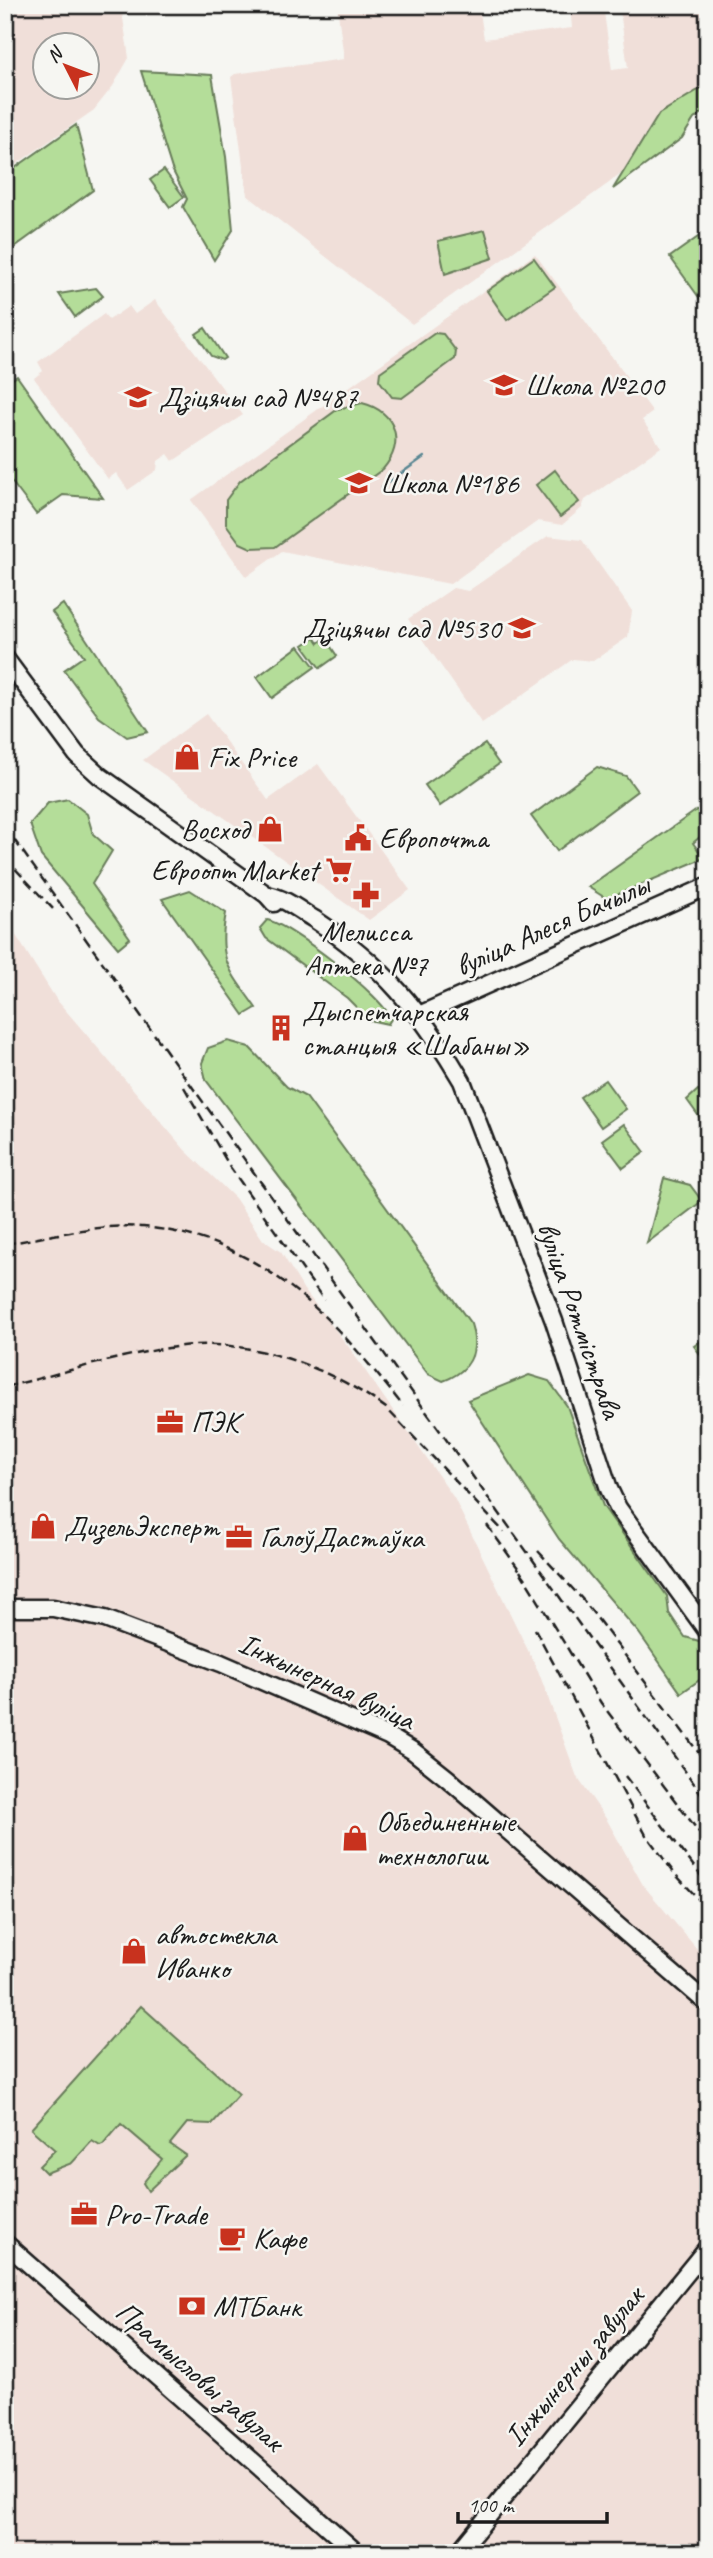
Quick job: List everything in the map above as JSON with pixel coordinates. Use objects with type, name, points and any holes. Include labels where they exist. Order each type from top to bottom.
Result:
[{"type":"street","name":"вуліца Ротмістрава","points":[[5,658],[77,755],[100,776],[267,894],[277,906],[352,959],[419,1015],[462,1081],[554,1321],[609,1489],[618,1508],[708,1632]]},
{"type":"street","name":"вуліца Алеся Бачылы","points":[[419,1015],[708,886]]},
{"type":"street","name":"Інжынерная вуліца","points":[[5,1608],[65,1609],[116,1622],[297,1695],[388,1736],[413,1751],[447,1778],[708,2004]]},
{"type":"street","name":"Прамысловы завулак","points":[[5,2243],[357,2553]]},
{"type":"street","name":"Інжынерны завулак","points":[[458,2553],[708,2247]]},
{"type":"shaded area","points":[[5,5],[121,5],[129,58],[102,100],[102,32],[32,32],[32,102],[100,102],[94,110],[5,172]]},
{"type":"shaded area","points":[[337,5],[479,5],[484,39],[572,28],[570,5],[603,5],[612,70],[628,68],[620,11],[648,5],[708,5],[708,98],[609,183],[412,324],[247,195],[231,77],[235,74],[344,59]]},
{"type":"shaded area","points":[[535,254],[653,412],[642,420],[661,447],[585,500],[582,508],[562,525],[538,521],[450,584],[282,551],[246,577],[191,500]]},
{"type":"shaded area","name":"Дзіцячы сад №487","points":[[155,300],[243,415],[173,461],[168,454],[158,461],[157,470],[128,490],[116,473],[108,479],[34,378],[43,371],[38,362],[104,314],[109,320],[129,306],[135,314]]},
{"type":"shaded area","name":"Дзіцячы сад №530","points":[[548,536],[582,540],[632,611],[628,637],[593,661],[573,659],[482,724],[408,619],[453,588],[468,591]]},
{"type":"shaded area","points":[[206,714],[268,800],[318,764],[410,890],[369,920],[143,760]]},
{"type":"shaded area","points":[[5,918],[56,999],[185,1150],[235,1198],[263,1240],[281,1252],[304,1290],[348,1346],[454,1498],[539,1673],[577,1777],[607,1820],[643,1885],[708,1962],[708,2553],[5,2553]]},
{"type":"green space","points":[[141,71],[212,75],[226,157],[233,230],[214,260],[183,207],[187,199],[172,169]]},
{"type":"green space","points":[[708,84],[708,109],[694,119],[682,138],[613,189],[659,114]]},
{"type":"green space","points":[[76,125],[93,190],[5,254],[5,175]]},
{"type":"green space","points":[[164,170],[184,197],[170,207],[150,180]]},
{"type":"green space","points":[[485,230],[493,258],[445,274],[438,241]]},
{"type":"green space","points":[[708,230],[708,310],[670,257]]},
{"type":"green space","points":[[534,258],[555,287],[507,320],[487,291]]},
{"type":"green space","points":[[96,288],[103,296],[75,317],[59,294]]},
{"type":"green space","points":[[205,328],[225,358],[222,360],[211,356],[196,334]]},
{"type":"green space","points":[[435,333],[443,334],[456,351],[455,359],[402,398],[392,397],[379,380],[380,372]]},
{"type":"green space","points":[[17,376],[103,498],[63,495],[36,514],[5,473],[5,406],[11,380]]},
{"type":"green space","points":[[362,403],[383,413],[394,429],[394,449],[383,469],[275,547],[251,548],[240,543],[226,524],[226,500],[240,481],[338,409]]},
{"type":"green space","points":[[555,470],[579,502],[560,517],[536,485]]},
{"type":"green space","points":[[63,604],[148,732],[127,737],[99,717],[64,670],[84,656],[52,612]]},
{"type":"green space","points":[[315,637],[319,643],[325,638],[337,656],[320,668],[303,645]]},
{"type":"green space","points":[[299,646],[315,667],[272,698],[257,677]]},
{"type":"green space","points":[[485,744],[499,764],[440,806],[425,785]]},
{"type":"green space","points":[[597,767],[626,776],[637,791],[557,851],[531,816]]},
{"type":"green space","points":[[68,799],[87,814],[93,834],[112,851],[92,884],[130,938],[118,948],[41,856],[30,824],[48,803]]},
{"type":"green space","points":[[701,807],[708,816],[708,830],[693,843],[704,858],[607,899],[588,887]]},
{"type":"green space","points":[[190,890],[226,913],[223,942],[228,964],[256,1008],[244,1015],[162,899]]},
{"type":"green space","points":[[267,920],[295,934],[355,979],[385,1009],[391,1019],[388,1024],[369,1020],[347,998],[266,938],[260,928]]},
{"type":"green space","points":[[228,1041],[249,1047],[287,1087],[306,1097],[471,1324],[473,1352],[471,1360],[460,1372],[443,1381],[428,1374],[206,1080],[202,1063],[208,1048]]},
{"type":"green space","points":[[605,1080],[626,1109],[601,1127],[580,1097]]},
{"type":"green space","points":[[698,1090],[708,1094],[708,1129],[687,1100]]},
{"type":"green space","points":[[624,1124],[645,1152],[623,1168],[602,1140]]},
{"type":"green space","points":[[664,1178],[690,1185],[702,1201],[647,1243]]},
{"type":"green space","points":[[708,1336],[708,1365],[694,1346]]},
{"type":"green space","points":[[529,1375],[549,1381],[567,1406],[603,1506],[667,1596],[669,1613],[685,1637],[699,1641],[708,1652],[708,1674],[681,1693],[639,1633],[559,1539],[468,1400]]},
{"type":"green space","points":[[141,2006],[239,2094],[212,2124],[187,2123],[170,2144],[186,2155],[148,2191],[143,2183],[162,2159],[121,2124],[103,2145],[92,2141],[72,2163],[46,2173],[39,2166],[55,2150],[31,2129]]},
{"type":"waterway","points":[[382,487],[424,457]]},
{"type":"railway","points":[[5,827],[708,1803]]},
{"type":"railway","points":[[5,858],[54,910]]},
{"type":"railway","points":[[184,1087],[230,1167],[324,1300]]},
{"type":"railway","points":[[5,1244],[91,1229],[126,1226],[185,1234],[224,1247],[259,1265],[321,1314],[350,1342],[403,1406]]},
{"type":"railway","points":[[5,1387],[115,1359],[182,1346],[235,1347],[289,1359],[341,1380],[386,1408],[504,1532]]},
{"type":"railway","points":[[487,1525],[526,1579]]},
{"type":"railway","points":[[538,1551],[584,1601],[708,1765]]},
{"type":"railway","points":[[520,1571],[601,1703],[708,1844]]},
{"type":"railway","points":[[535,1629],[646,1835],[675,1874],[708,1909]]},
{"type":"railway","points":[[625,1776],[708,1885]]},
{"type":"place","name":"Школа №200","points":[[504,385]]},
{"type":"place","name":"Дзіцячы сад №487","points":[[138,397]]},
{"type":"place","name":"Школа №186","points":[[359,483]]},
{"type":"place","name":"Дзіцячы сад №530","points":[[522,628]]},
{"type":"place","name":"Fix Price","points":[[187,757]]},
{"type":"place","name":"Восход","points":[[270,829]]},
{"type":"place","name":"Европочта","points":[[358,838]]},
{"type":"place","name":"Евроопт Market","points":[[339,870]]},
{"type":"place","name":"Мелисса Аптека №7","points":[[366,895]]},
{"type":"place","name":"Дыспетчарская станцыя «Шабаны»","points":[[281,1028]]},
{"type":"place","name":"ПЭК","points":[[170,1422]]},
{"type":"place","name":"ДизельЭксперт","points":[[43,1526]]},
{"type":"place","name":"ГалоўДастаўка","points":[[239,1537]]},
{"type":"place","name":"Объединенные технологии","points":[[355,1838]]},
{"type":"place","name":"автостекла Иванко","points":[[134,1951]]},
{"type":"place","name":"Pro-Trade","points":[[84,2214]]},
{"type":"place","name":"Кафе","points":[[232,2238]]},
{"type":"place","name":"МТБанк","points":[[192,2306]]}]
